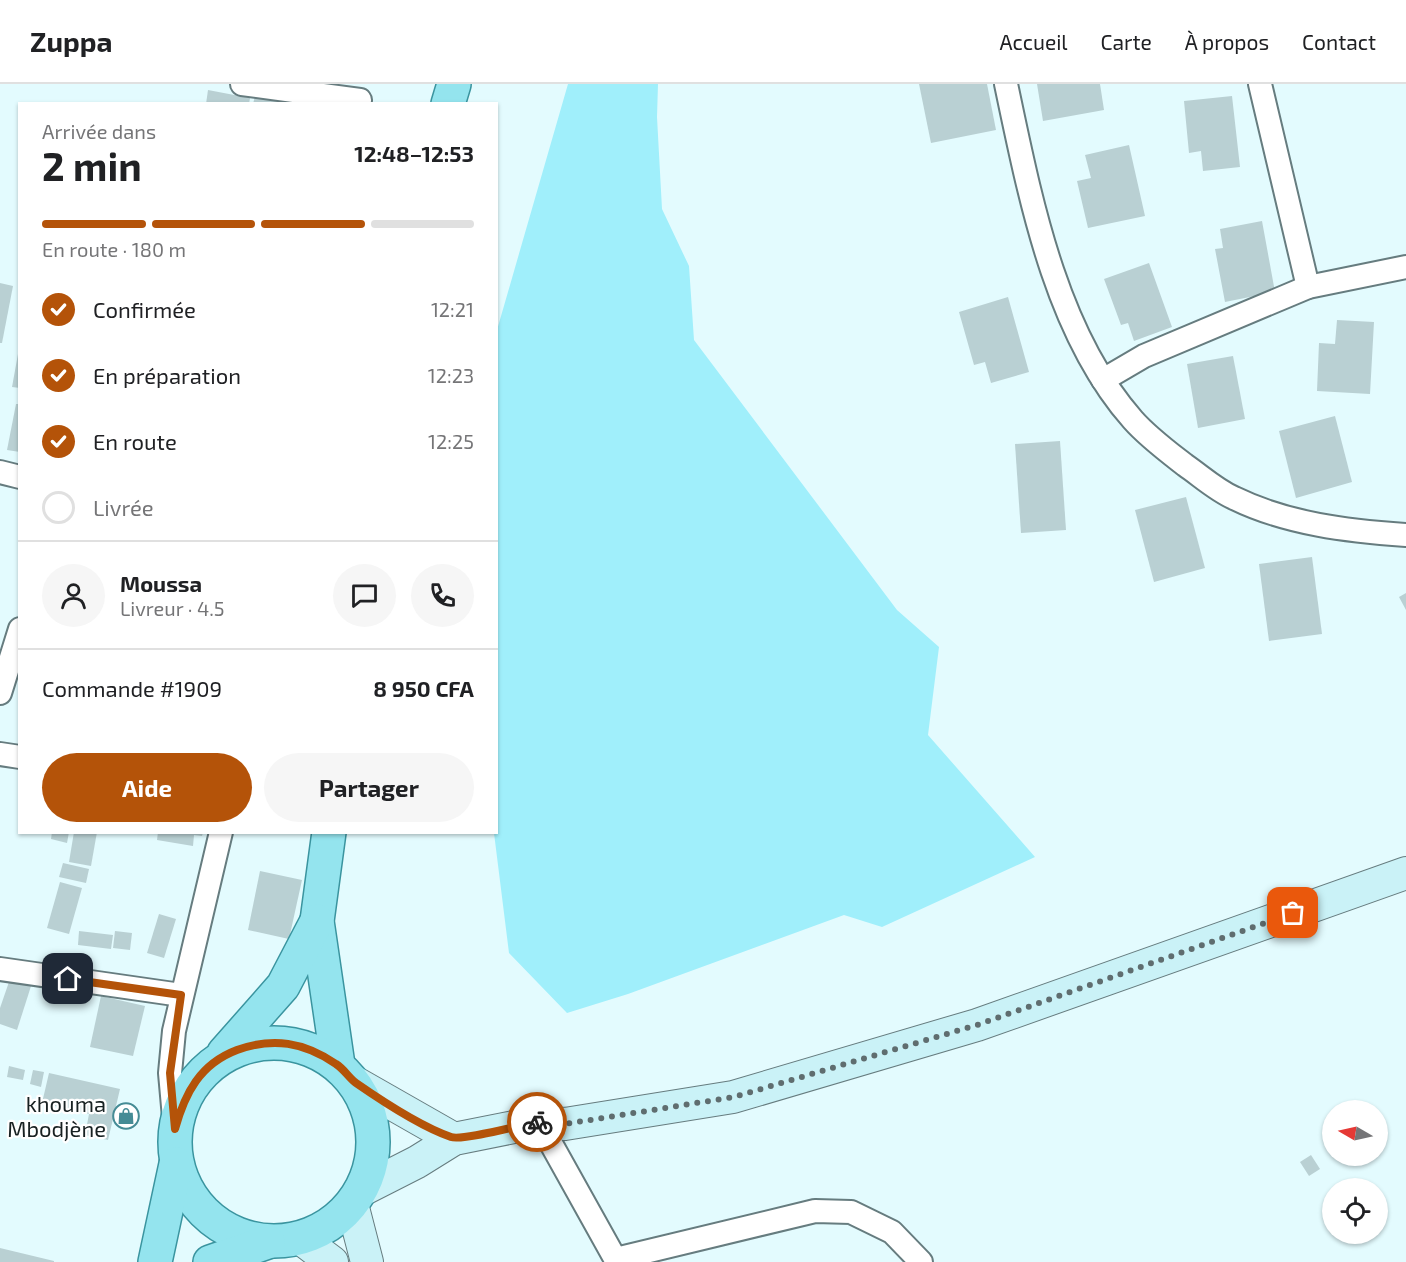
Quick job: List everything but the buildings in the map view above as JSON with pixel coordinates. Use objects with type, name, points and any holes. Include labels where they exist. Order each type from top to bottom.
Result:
[{"type":"main road","points":[[449,102],[454,84]]},
{"type":"main road","points":[[210,1262],[329,1225],[356,1197],[371,1164],[373,1136],[367,1107],[346,1073],[317,921],[328,834]]},
{"type":"main road","points":[[155,1262],[176,1164],[175,1129],[183,1100],[199,1075],[222,1056],[283,986],[317,921]]},
{"type":"main road","points":[[222,1056],[260,1042],[302,1045],[346,1073]]},
{"type":"main road","points":[[176,1164],[188,1194],[209,1218],[237,1235],[285,1240]]},
{"type":"street","points":[[242,84],[360,96]]},
{"type":"street","points":[[1006,84],[1019,147],[1060,293],[1103,380],[1134,421],[1162,447],[1234,498],[1288,518],[1344,530],[1406,535]]},
{"type":"street","points":[[1260,84],[1308,287]]},
{"type":"street","points":[[1103,380],[1144,356],[1308,287],[1406,267]]},
{"type":"street","points":[[0,472],[18,476]]},
{"type":"street","points":[[0,693],[18,635]]},
{"type":"street","points":[[0,754],[18,758]]},
{"type":"street","points":[[175,1129],[170,1073],[181,995],[221,834]]},
{"type":"street","points":[[368,1262],[356,1197],[454,1138],[539,1122],[565,1124],[734,1097],[977,1025],[1406,873]]},
{"type":"street","points":[[0,969],[181,995]]},
{"type":"street","points":[[346,1073],[454,1138]]},
{"type":"street","points":[[539,1122],[617,1261],[815,1211],[851,1212],[892,1232],[921,1262]]},
{"type":"street","points":[[285,1240],[332,1262]]},
{"type":"shaded area","points":[[568,84],[658,84],[657,117],[662,209],[689,266],[694,340],[897,610],[939,647],[928,735],[1035,857],[882,927],[844,915],[628,994],[567,1013],[509,953],[494,834],[498,834],[498,327]]},
{"type":"way so far","points":[[537,1122],[565,1124],[734,1097],[977,1025],[1293,913]]},
{"type":"place","name":"khouma Mbodjène","points":[[126,1116]]},
{"type":"route","points":[[68,979],[181,995],[174,1031],[170,1073],[175,1129],[183,1100],[199,1075],[222,1056],[260,1042],[302,1045],[338,1065],[354,1082],[376,1096],[427,1126],[454,1138],[537,1122]]}]
